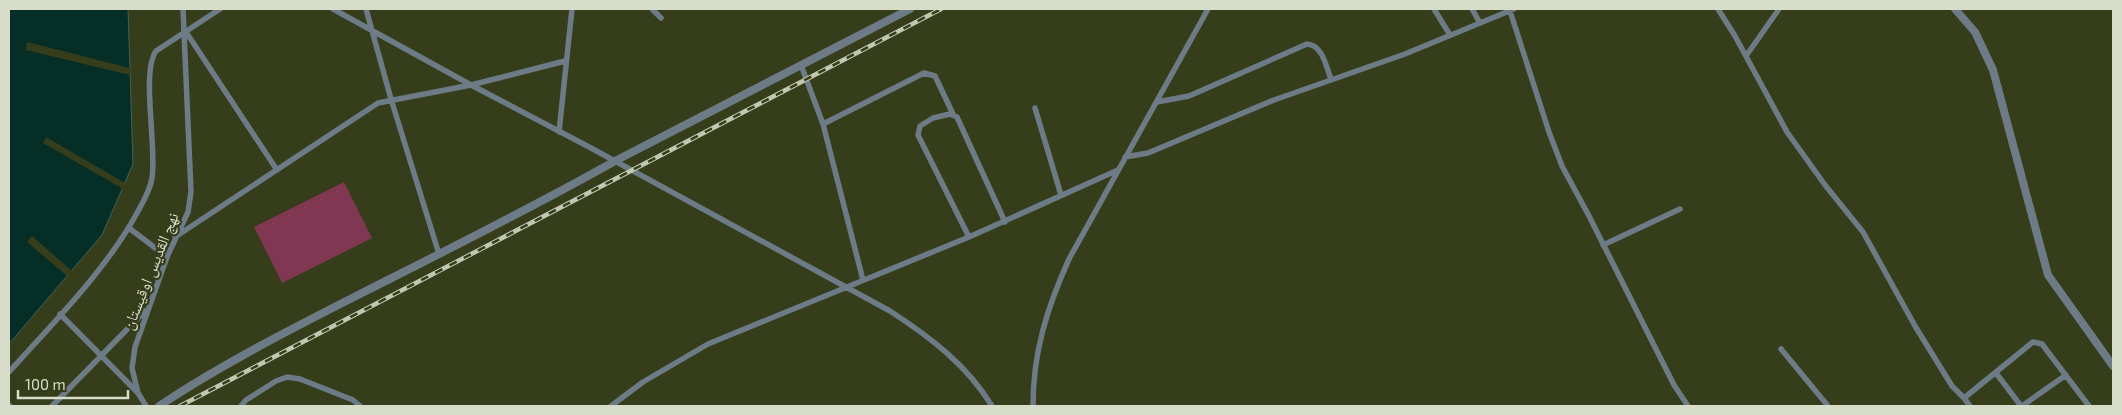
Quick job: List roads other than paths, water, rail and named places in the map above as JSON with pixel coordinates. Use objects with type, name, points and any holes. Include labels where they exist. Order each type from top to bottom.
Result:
[{"type":"street","name":"نهج القديس اوقيستان","points":[[138,393],[133,374],[133,357],[147,310],[167,257],[188,212],[191,192],[184,9]]},
{"type":"street","points":[[9,372],[117,246],[148,192],[152,178],[150,73],[152,58],[156,51],[220,9]]},
{"type":"street","points":[[333,9],[471,86],[615,161],[890,311],[928,336],[968,374],[992,406]]},
{"type":"street","points":[[366,9],[391,100],[439,254]]},
{"type":"street","points":[[559,132],[572,9]]},
{"type":"street","points":[[652,9],[661,18]]},
{"type":"street","points":[[160,406],[191,385],[288,330],[439,254],[910,9]]},
{"type":"street","points":[[1033,406],[1033,378],[1042,333],[1052,298],[1069,259],[1208,9]]},
{"type":"street","points":[[1434,9],[1450,35]]},
{"type":"street","points":[[1472,9],[1480,23]]},
{"type":"street","points":[[1718,9],[1787,132],[1825,185],[1863,232],[1915,326],[1952,386],[1970,406]]},
{"type":"street","points":[[1746,56],[1779,9]]},
{"type":"street","points":[[1956,9],[1975,32],[1993,70],[2048,275],[2113,366]]},
{"type":"street","points":[[1125,157],[1148,153],[1265,104],[1405,54],[1512,10],[1549,132],[1562,166],[1674,385],[1688,406]]},
{"type":"street","points":[[186,32],[277,170]]},
{"type":"street","points":[[1157,102],[1189,96],[1307,44],[1316,46],[1320,51],[1331,80]]},
{"type":"street","points":[[175,237],[378,103],[471,86],[565,61]]},
{"type":"street","points":[[801,65],[823,124],[862,280]]},
{"type":"street","points":[[823,124],[924,73],[936,76],[953,114],[962,126],[1005,222]]},
{"type":"street","points":[[1035,108],[1061,195]]},
{"type":"street","points":[[953,114],[933,118],[920,126],[917,132],[969,237]]},
{"type":"street","points":[[614,406],[643,382],[708,344],[1005,222],[1118,170]]},
{"type":"street","points":[[1603,245],[1680,209]]},
{"type":"street","points":[[129,228],[167,257]]},
{"type":"street","points":[[52,406],[147,310]]},
{"type":"street","points":[[60,314],[138,393],[146,406]]},
{"type":"street","points":[[1964,398],[2034,342],[2039,342],[2088,406]]},
{"type":"street","points":[[1781,350],[1828,406]]},
{"type":"street","points":[[1996,373],[2021,406],[2066,376]]},
{"type":"street","points":[[241,406],[246,400],[276,381],[292,377],[353,400],[360,406]]},
{"type":"water","points":[[9,9],[128,9],[133,164],[102,235],[9,344]]},
{"type":"railway","points":[[180,406],[941,9]]}]
